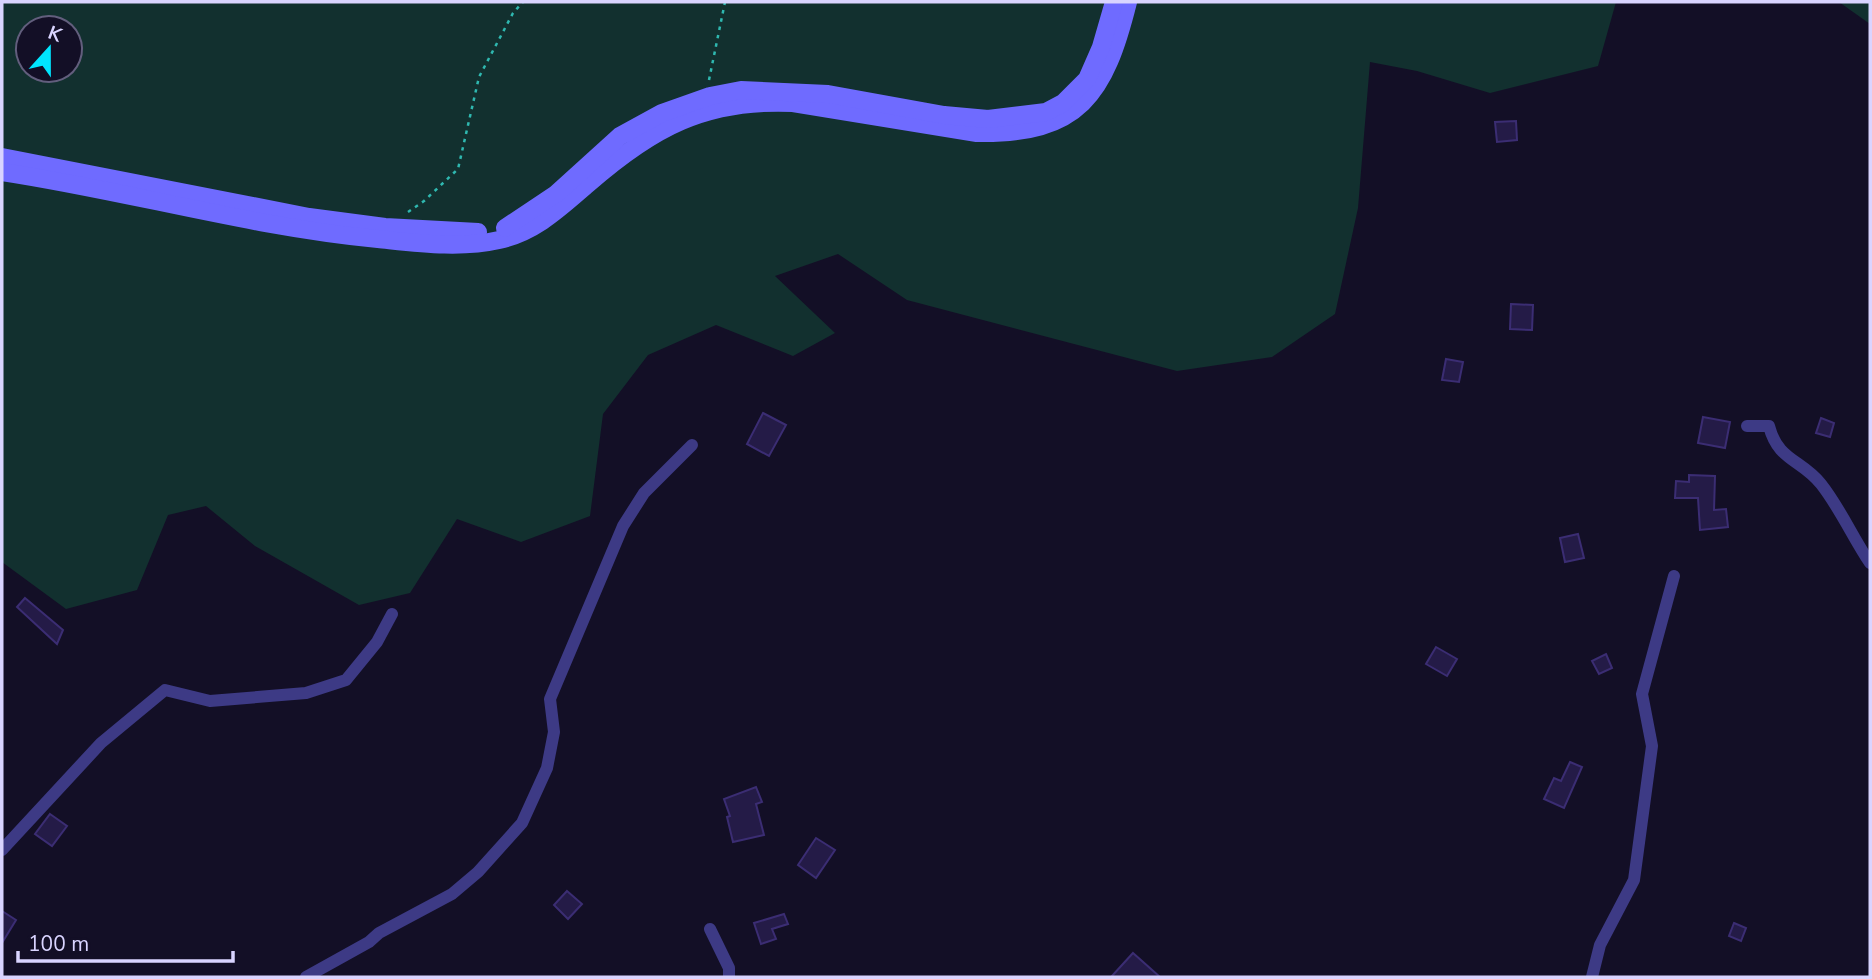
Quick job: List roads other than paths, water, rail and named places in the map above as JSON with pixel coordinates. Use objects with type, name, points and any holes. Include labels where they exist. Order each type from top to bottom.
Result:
[{"type":"main road","points":[[2,157],[126,179],[222,202],[385,227],[481,232],[505,228],[538,209],[620,136],[662,113],[705,97],[741,90],[794,92],[839,96],[944,115],[988,119],[1034,116],[1063,103],[1087,79],[1101,47],[1114,2]]},
{"type":"main road","points":[[2,172],[333,235],[447,244],[501,240],[545,221],[635,145],[656,131],[713,109],[767,102],[793,103],[978,133],[1005,133],[1049,124],[1084,102],[1098,85],[1109,66],[1128,2]]},
{"type":"street","points":[[1747,426],[1769,426],[1773,441],[1785,457],[1803,466],[1822,485],[1870,563]]},
{"type":"street","points":[[306,977],[369,942],[379,933],[452,894],[478,872],[523,823],[547,768],[554,732],[550,699],[623,526],[644,493],[692,445]]},
{"type":"street","points":[[1592,977],[1600,945],[1633,880],[1652,746],[1642,694],[1674,576]]},
{"type":"street","points":[[2,850],[101,743],[165,690],[210,701],[306,693],[346,680],[377,642],[392,614]]},
{"type":"street","points":[[710,929],[729,968],[729,977]]}]
